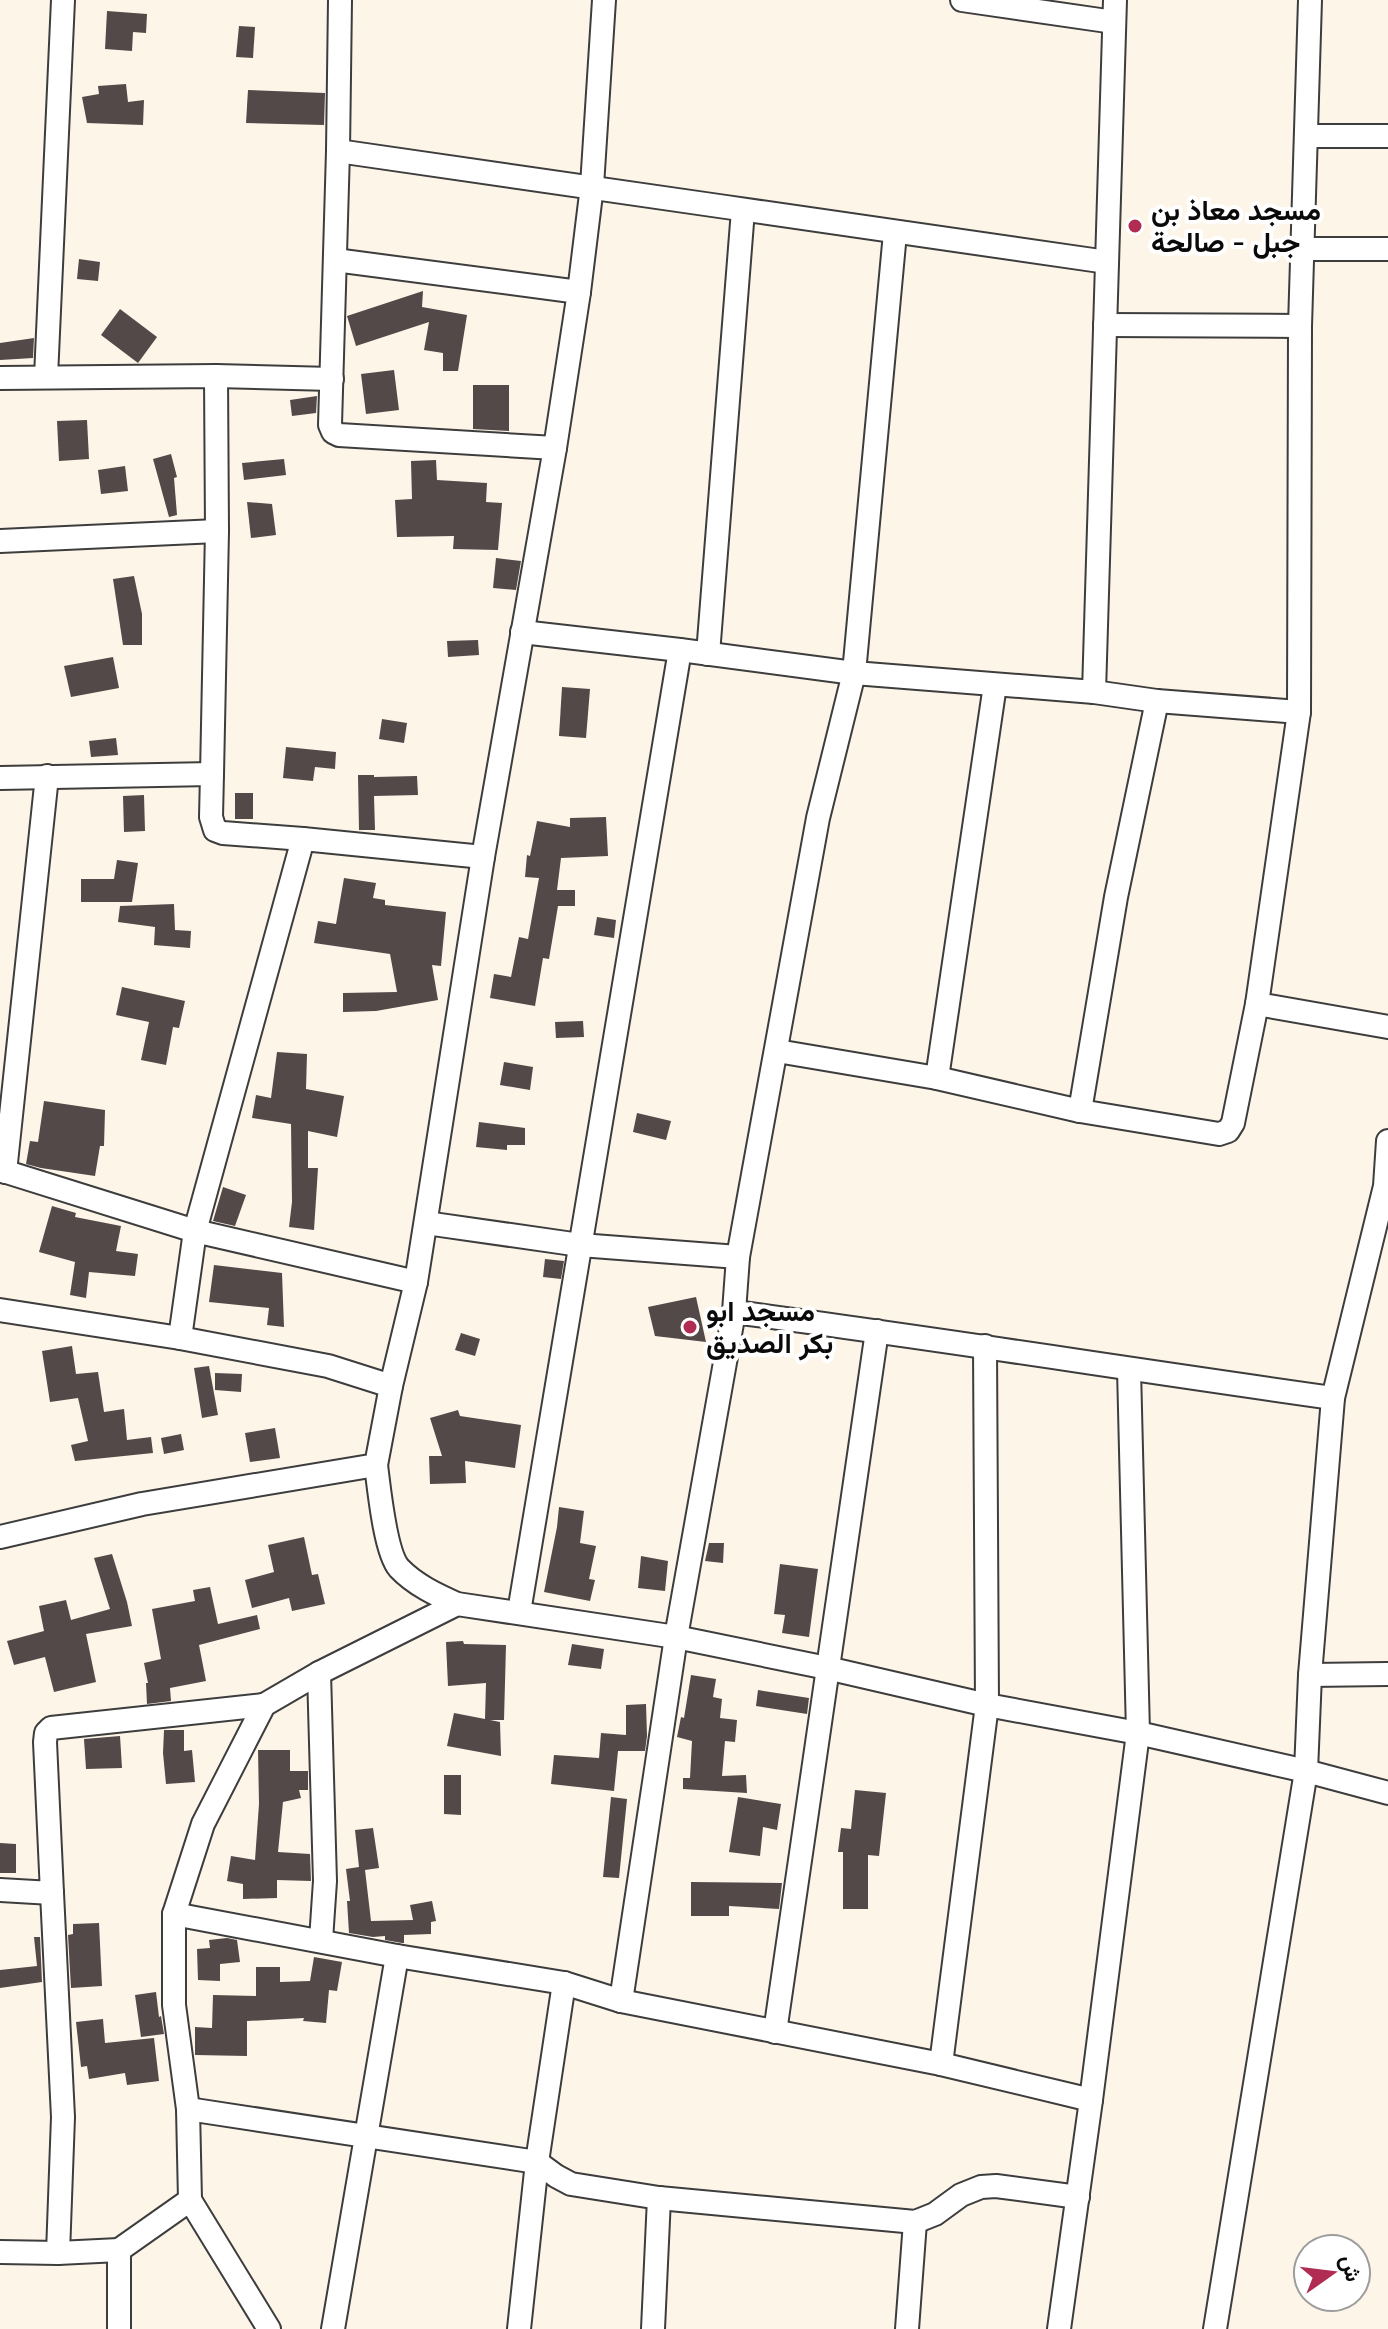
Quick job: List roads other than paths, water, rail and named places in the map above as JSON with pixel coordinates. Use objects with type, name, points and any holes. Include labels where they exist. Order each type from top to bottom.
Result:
[{"type":"street","points":[[46,377],[63,0]]},
{"type":"street","points":[[340,0],[330,425],[333,432],[339,435],[555,448]]},
{"type":"street","points":[[604,0],[592,186],[555,448],[483,857],[416,1282],[376,1465],[384,1527],[397,1566],[424,1589],[457,1604],[676,1637],[987,1705],[1138,1733],[1388,1793]]},
{"type":"street","points":[[962,0],[1114,11],[1094,692]]},
{"type":"street","points":[[777,1051],[937,1078],[1080,1111],[1219,1134],[1228,1131],[1233,1123],[1257,1004],[1299,712],[1300,326],[1310,0]]},
{"type":"street","points":[[1306,136],[1388,136]]},
{"type":"street","points":[[338,151],[1107,262]]},
{"type":"street","points":[[708,654],[743,210]]},
{"type":"street","points":[[621,2001],[676,1637],[734,1312],[738,1257],[818,818],[854,673],[895,233]]},
{"type":"street","points":[[1303,249],[1388,249]]},
{"type":"street","points":[[335,260],[579,292]]},
{"type":"street","points":[[1105,325],[1300,326]]},
{"type":"street","points":[[216,376],[217,531],[211,817],[215,830],[483,857]]},
{"type":"street","points":[[0,378],[216,376],[332,379]]},
{"type":"street","points":[[0,541],[217,531]]},
{"type":"street","points":[[522,632],[854,673],[1299,712]]},
{"type":"street","points":[[519,1612],[680,650]]},
{"type":"street","points":[[937,1078],[995,685]]},
{"type":"street","points":[[1080,1111],[1116,897],[1157,701]]},
{"type":"street","points":[[0,778],[212,774]]},
{"type":"street","points":[[47,776],[3,1171],[195,1231],[416,1282]]},
{"type":"street","points":[[180,1338],[195,1231],[303,839]]},
{"type":"street","points":[[1257,1004],[1388,1027]]},
{"type":"street","points":[[1215,2329],[1306,1771],[1310,1675],[1333,1398],[1383,1207],[1388,1141]]},
{"type":"street","points":[[426,1223],[580,1245],[738,1257]]},
{"type":"street","points":[[0,1310],[180,1338],[328,1366],[391,1386]]},
{"type":"street","points":[[734,1312],[1333,1398]]},
{"type":"street","points":[[775,2032],[877,1331]]},
{"type":"street","points":[[941,2064],[987,1705],[985,1346]]},
{"type":"street","points":[[1059,2329],[1138,1733],[1129,1369]]},
{"type":"street","points":[[0,1537],[142,1504],[376,1465]]},
{"type":"street","points":[[58,2253],[63,2117],[46,1733],[51,1728],[264,1705],[319,1673],[457,1604]]},
{"type":"street","points":[[319,1673],[325,1881],[321,1940]]},
{"type":"street","points":[[1310,1675],[1388,1674]]},
{"type":"street","points":[[264,1705],[203,1824],[174,1914],[174,2005],[188,2109],[190,2200],[269,2329]]},
{"type":"street","points":[[0,1890],[52,1893]]},
{"type":"street","points":[[174,1914],[397,1956],[564,1983],[621,2001],[941,2064],[1091,2100]]},
{"type":"street","points":[[333,2329],[397,1956]]},
{"type":"street","points":[[519,2329],[537,2162],[564,1983]]},
{"type":"street","points":[[188,2109],[537,2162],[571,2184],[659,2198],[915,2222],[981,2187],[996,2186],[1078,2197]]},
{"type":"street","points":[[653,2329],[659,2198]]},
{"type":"street","points":[[0,2252],[119,2250],[190,2200]]},
{"type":"street","points":[[907,2329],[915,2222]]},
{"type":"street","points":[[119,2250],[119,2329]]},
{"type":"place","name":"مسجد معاذ بن جبل - صالحة","points":[[1135,226]]},
{"type":"place","name":"مسجد ابو بكر الصديق","points":[[690,1327]]}]
